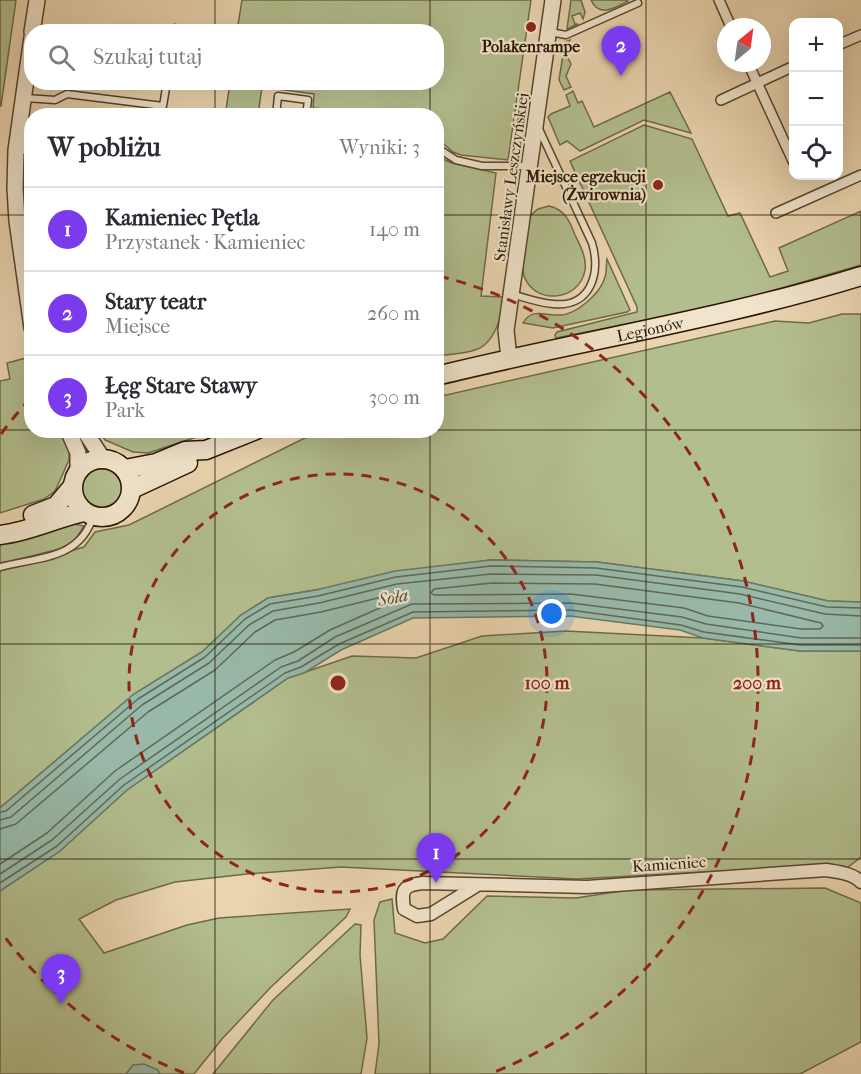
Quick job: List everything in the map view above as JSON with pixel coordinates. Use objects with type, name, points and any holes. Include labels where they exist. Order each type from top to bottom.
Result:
[{"type":"main road","name":"Legionów","points":[[444,374],[758,305],[861,276]]},
{"type":"main road","points":[[132,489],[193,460],[206,450],[236,438]]},
{"type":"main road","points":[[125,469],[156,463],[185,451],[206,450]]},
{"type":"main road","points":[[0,528],[56,506],[84,464],[103,459],[111,460],[125,469],[131,482],[130,498],[119,512],[111,517],[89,514],[62,517],[13,534],[0,535]]},
{"type":"main road","points":[[75,479],[74,497],[78,506],[89,514]]},
{"type":"street","points":[[33,24],[37,0]]},
{"type":"street","name":"Stanisławy Leszczyńskiej","points":[[509,358],[506,330],[537,126],[553,0]]},
{"type":"street","points":[[719,0],[727,18]]},
{"type":"street","points":[[843,43],[861,35]]},
{"type":"street","points":[[722,100],[789,68]]},
{"type":"street","points":[[752,72],[789,152]]},
{"type":"street","points":[[24,90],[24,151],[15,188],[16,221],[24,274]]},
{"type":"street","points":[[776,213],[861,175]]},
{"type":"street","points":[[72,438],[78,453],[75,479]]},
{"type":"street","points":[[89,438],[103,459]]},
{"type":"street","name":"Kamieniec","points":[[476,886],[431,914],[417,916],[404,909],[402,894],[411,884],[587,887],[826,870],[842,873],[861,882]]},
{"type":"lane","points":[[549,32],[566,35],[638,3]]},
{"type":"lane","points":[[23,98],[55,100],[67,94],[163,106],[166,90]]},
{"type":"lane","points":[[277,108],[278,96],[308,100],[307,108]]},
{"type":"lane","points":[[512,294],[551,304],[570,303],[582,297],[595,275],[596,255],[592,243],[537,126]]},
{"type":"lane","points":[[444,152],[456,160],[482,165],[531,166]]},
{"type":"lane","points":[[0,567],[72,548],[83,538],[89,514]]},
{"type":"green space","points":[[0,0],[16,0],[1,106],[0,106]]},
{"type":"green space","points":[[242,0],[531,0],[508,160],[461,155],[453,152],[444,144],[444,108],[313,108],[314,94],[284,90],[444,90],[444,24],[238,24]]},
{"type":"green space","points":[[571,0],[581,0],[585,12],[583,19],[580,13],[572,16],[575,24],[578,24],[567,29]]},
{"type":"green space","points":[[591,0],[628,1],[613,9],[603,10],[598,9]]},
{"type":"green space","points":[[570,40],[565,52],[571,64],[566,76],[571,87],[564,90],[559,80],[565,42]]},
{"type":"green space","points":[[229,90],[262,90],[259,108],[226,108]]},
{"type":"green space","points":[[573,91],[578,103],[582,101],[594,127],[670,92],[691,133],[644,120],[580,151],[567,141],[560,145],[548,117],[570,106],[566,95]]},
{"type":"green space","points":[[644,125],[692,139],[728,216],[740,213],[770,277],[788,271],[779,248],[861,211],[861,265],[727,304],[556,338],[557,332],[637,312],[637,307],[570,161]]},
{"type":"green space","points":[[444,160],[496,173],[481,296],[504,297],[499,320],[488,342],[475,350],[444,355]]},
{"type":"green space","points":[[549,206],[559,210],[569,220],[585,261],[585,270],[575,288],[557,296],[537,292],[530,286],[524,276],[522,263],[530,216],[538,209]]},
{"type":"green space","points":[[607,259],[630,310],[553,328],[523,323],[530,315],[566,314],[587,302],[603,283]]},
{"type":"green space","points":[[842,314],[861,314],[861,602],[828,601],[743,581],[597,562],[490,560],[268,598],[241,615],[202,652],[134,694],[0,808],[0,571],[84,547],[95,532],[129,525],[305,438],[444,438],[444,395],[775,321],[809,323]]},
{"type":"green space","points":[[24,359],[24,438],[63,438],[69,449],[69,460],[55,491],[44,499],[0,513],[0,381],[10,379],[7,363]]},
{"type":"green space","points":[[104,438],[194,438],[148,453],[133,452]]},
{"type":"green space","points":[[102,469],[110,470],[116,475],[121,481],[121,497],[116,503],[110,508],[102,509],[94,508],[88,503],[83,497],[82,489],[83,481],[88,475],[94,470]]},
{"type":"green space","points":[[69,523],[84,526],[75,540],[67,547],[0,564],[0,543]]},
{"type":"green space","points":[[566,631],[703,638],[800,651],[861,651],[861,857],[847,868],[813,866],[577,879],[341,867],[175,882],[116,900],[79,919],[104,953],[187,925],[219,918],[350,909],[346,917],[271,987],[222,1039],[194,1074],[160,1074],[157,1070],[133,1065],[126,1074],[0,1074],[0,891],[60,851],[127,790],[288,678],[352,656],[416,658],[482,636]]},
{"type":"green space","points":[[825,888],[861,903],[861,1042],[800,1074],[375,1074],[379,1044],[374,920],[380,902],[392,899],[395,933],[425,943],[443,939],[487,896],[576,898],[628,890]]},
{"type":"green space","points":[[355,924],[361,925],[360,955],[367,1038],[361,1074],[213,1074],[273,1000]]},
{"type":"water","name":"Soła","points":[[490,560],[597,562],[743,581],[828,601],[861,602],[861,651],[800,651],[703,638],[680,630],[570,616],[413,618],[341,650],[304,673],[288,678],[127,790],[60,851],[0,891],[0,808],[134,694],[202,652],[241,615],[268,598],[316,590],[395,571]]},
{"type":"water","points":[[144,1064],[158,1070],[160,1074],[126,1074],[133,1065]]},
{"type":"place","name":"Polakenrampe","points":[[531,27]]},
{"type":"place","name":"Stary teatr","points":[[621,76]]},
{"type":"place","name":"Miejsce egzekucji (Żwirownia)","points":[[658,185]]},
{"type":"place","name":"Kamieniec Pętla","points":[[436,883]]},
{"type":"place","name":"Łęg Stare Stawy","points":[[61,1004]]}]
